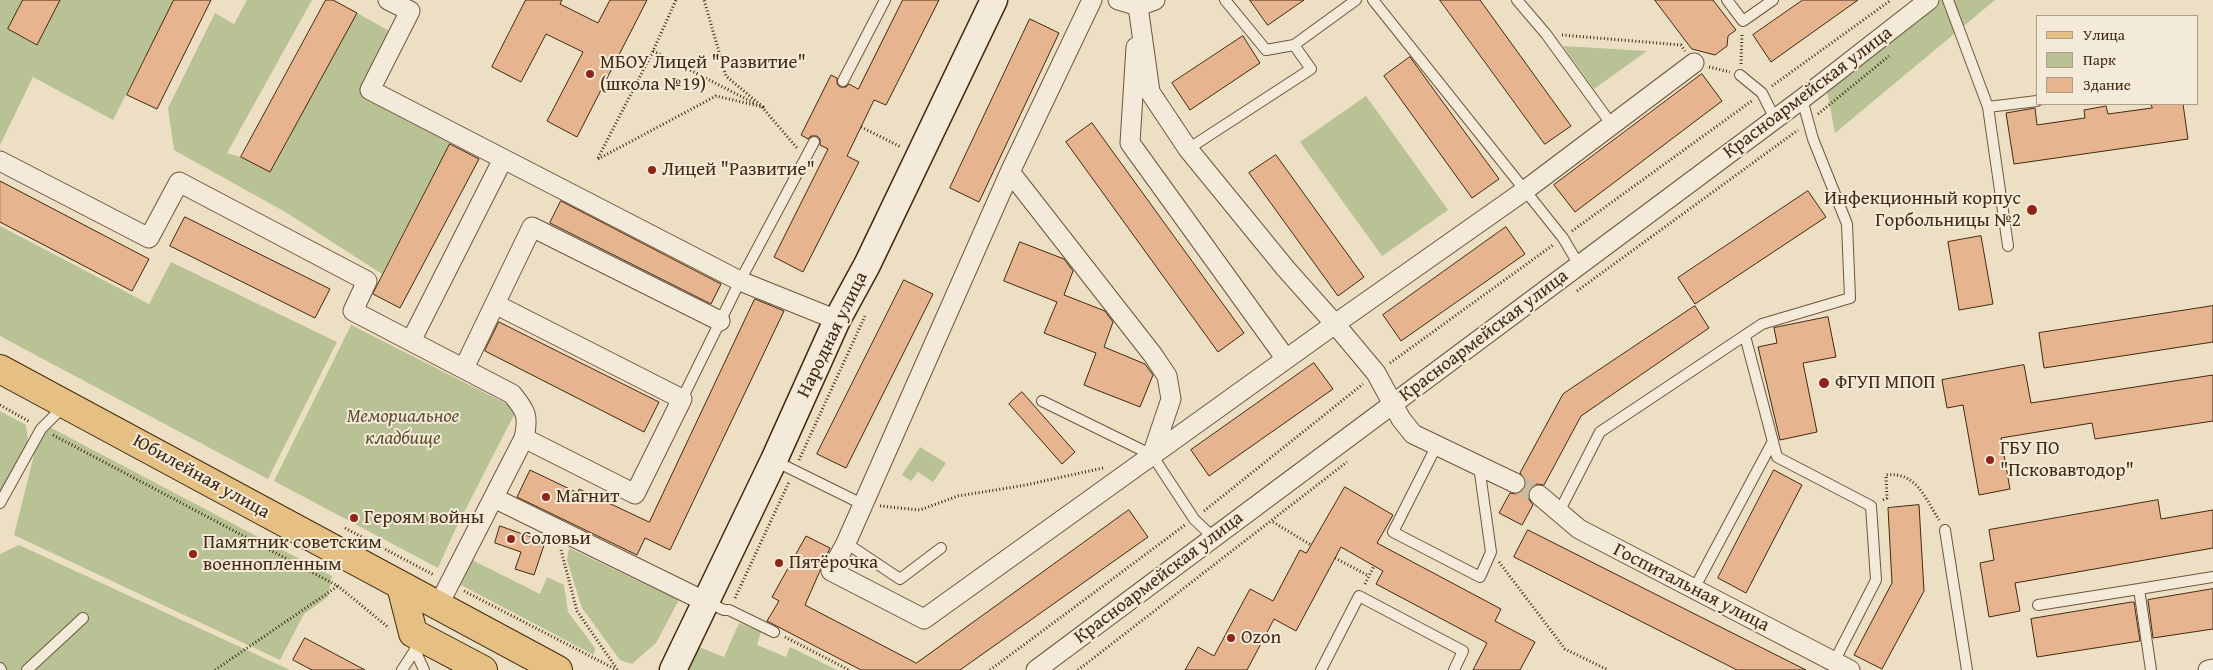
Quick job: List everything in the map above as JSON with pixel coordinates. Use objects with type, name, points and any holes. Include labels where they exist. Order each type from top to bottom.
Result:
[{"type":"main road","name":"Юбилейная улица","points":[[0,369],[401,586],[444,595],[558,670]]},
{"type":"main road","points":[[401,586],[414,642],[483,670]]},
{"type":"street","points":[[388,0],[410,11],[370,90],[740,282],[838,320]]},
{"type":"street","name":"Народная улица","points":[[673,670],[774,460],[838,320],[867,265],[994,0]]},
{"type":"street","points":[[1092,0],[1010,172],[846,543],[831,571],[924,619],[1524,191],[1694,63]]},
{"type":"street","points":[[1118,0],[1147,3]]},
{"type":"street","name":"Красноармейская улица","points":[[1036,670],[1802,99],[1929,0]]},
{"type":"street","points":[[1147,3],[1150,92],[1188,149],[1286,269],[1376,373],[1402,419],[1414,434],[1515,483]]},
{"type":"street","points":[[1147,3],[1130,143],[1286,359]]},
{"type":"street","points":[[410,341],[504,159]]},
{"type":"street","points":[[0,161],[149,238],[179,182],[367,281],[353,311],[512,394],[525,409],[527,425],[524,438],[444,595]]},
{"type":"street","points":[[1010,172],[1153,354],[1167,376],[1171,399],[1152,455]]},
{"type":"street","points":[[464,368],[532,226],[720,321]]},
{"type":"street","points":[[495,304],[682,399],[635,494],[524,438]]},
{"type":"street","name":"Госпитальная улица","points":[[1539,495],[1579,529],[1842,666]]},
{"type":"street","points":[[494,498],[706,602]]},
{"type":"street","points":[[2208,670],[2213,669]]},
{"type":"lane","points":[[843,82],[884,0]]},
{"type":"lane","points":[[1225,0],[1266,50],[1294,45],[1356,0]]},
{"type":"lane","points":[[1373,0],[1563,238],[1578,265]]},
{"type":"lane","points":[[1517,0],[1546,34],[1612,124]]},
{"type":"lane","points":[[1727,0],[1743,21],[1773,0]]},
{"type":"lane","points":[[1948,0],[1988,107],[2008,246]]},
{"type":"lane","points":[[1188,149],[1311,69],[1294,45]]},
{"type":"lane","points":[[1740,75],[1762,93],[1775,119]]},
{"type":"lane","points":[[1559,512],[1600,432],[1762,324],[1850,298],[1847,224],[1813,139],[1802,99]]},
{"type":"lane","points":[[1988,107],[2036,101]]},
{"type":"lane","points":[[682,399],[740,282],[814,142]]},
{"type":"lane","points":[[1745,336],[1777,457],[1871,506],[1876,580],[1842,666]]},
{"type":"lane","points":[[1042,401],[1152,455],[1194,519],[1214,538]]},
{"type":"lane","points":[[0,503],[41,429],[67,404]]},
{"type":"lane","points":[[1694,589],[1773,442]]},
{"type":"lane","points":[[1437,446],[1393,532],[1480,577],[1492,552],[1479,466]]},
{"type":"lane","points":[[774,460],[862,504]]},
{"type":"lane","points":[[1945,530],[1967,670]]},
{"type":"lane","points":[[846,543],[900,579],[941,548]]},
{"type":"lane","points":[[2038,605],[2213,576]]},
{"type":"lane","points":[[2139,589],[2151,670]]},
{"type":"lane","points":[[1321,670],[1359,596],[1463,651],[1454,670]]},
{"type":"lane","points":[[706,602],[724,610],[729,610],[774,632]]},
{"type":"lane","points":[[27,670],[83,618]]},
{"type":"lane","points":[[402,670],[414,642]]},
{"type":"lane","points":[[414,642],[424,670]]},
{"type":"path","points":[[676,0],[653,51],[598,159],[716,96],[763,107]]},
{"type":"path","points":[[704,0],[726,76],[763,107],[805,158]]},
{"type":"path","points":[[990,670],[1194,519],[1376,373],[1891,0]]},
{"type":"path","points":[[1546,34],[1681,45],[1694,63],[1740,75],[1743,21]]},
{"type":"path","points":[[653,51],[763,107]]},
{"type":"path","points":[[1569,297],[1808,122],[1890,55]]},
{"type":"path","points":[[861,126],[919,156]]},
{"type":"path","points":[[0,405],[41,429],[338,586],[414,642]]},
{"type":"path","points":[[1078,670],[1272,522],[1348,461]]},
{"type":"path","points":[[862,504],[920,510],[958,496],[1026,485],[1107,467]]},
{"type":"path","points":[[1871,506],[1887,498],[1886,476],[1897,474],[1918,486],[1945,530]]},
{"type":"path","points":[[1272,522],[1311,545]]},
{"type":"path","points":[[338,524],[444,595],[617,670]]},
{"type":"path","points":[[557,528],[563,565],[577,611],[617,670]]},
{"type":"path","points":[[1492,552],[1565,649],[1608,670]]},
{"type":"path","points":[[1335,558],[1368,576]]},
{"type":"path","points":[[1359,596],[1374,566]]},
{"type":"path","points":[[215,670],[338,586]]},
{"type":"path","points":[[774,632],[849,670]]},
{"type":"green space","points":[[0,0],[23,0],[8,29],[37,45],[60,0],[174,0],[113,120],[33,77],[0,145]]},
{"type":"green space","points":[[247,0],[312,0],[227,153],[241,157],[270,172],[357,13],[393,33],[364,92],[453,138],[382,274],[287,213],[174,150],[168,108],[215,13],[234,24]]},
{"type":"green space","points":[[1937,0],[1995,0],[1835,133],[1827,91]]},
{"type":"green space","points":[[1563,46],[1647,51],[1594,89]]},
{"type":"green space","points":[[1366,96],[1448,210],[1382,256],[1300,142]]},
{"type":"green space","points":[[0,226],[149,304],[171,262],[337,342],[268,479],[0,336]]},
{"type":"green space","name":"Мемориальное кладбище","points":[[351,325],[517,409],[455,530],[438,568],[274,481]]},
{"type":"green space","points":[[0,411],[26,425],[28,442],[0,496]]},
{"type":"green space","points":[[42,423],[332,576],[328,597],[304,614],[280,660],[14,535]]},
{"type":"green space","points":[[920,447],[946,463],[933,482],[918,472],[911,481],[902,475]]},
{"type":"green space","points":[[19,545],[290,670],[0,670],[0,554]]},
{"type":"green space","points":[[569,548],[679,600],[656,643],[632,664],[620,660],[582,608],[567,560]]},
{"type":"green space","points":[[472,560],[540,594],[547,577],[564,585],[568,612],[595,648],[594,655],[461,585]]},
{"type":"green space","points":[[739,623],[761,632],[757,645],[786,657],[790,647],[837,670],[689,670],[699,647],[724,657]]},
{"type":"building","points":[[23,0],[60,0],[37,45],[8,29]]},
{"type":"building","points":[[174,0],[211,0],[157,109],[127,95]]},
{"type":"building","points":[[326,0],[333,0],[357,13],[270,172],[241,157]]},
{"type":"building","name":"МБОУ Лицей \"Развитие\" (школа №19)","points":[[526,0],[562,0],[560,4],[598,23],[610,0],[647,0],[577,137],[547,121],[583,52],[546,34],[521,82],[492,67]]},
{"type":"building","points":[[903,0],[939,0],[886,105],[874,100],[847,156],[859,162],[803,272],[774,257],[828,149],[820,145],[820,139],[817,136],[811,136],[808,139],[801,135],[831,75],[837,78],[837,84],[840,87],[846,87],[849,84],[858,89]]},
{"type":"building","points":[[1250,0],[1304,0],[1268,25]]},
{"type":"building","points":[[1440,0],[1480,0],[1571,126],[1545,144]]},
{"type":"building","points":[[1655,0],[1713,0],[1736,30],[1728,36],[1727,46],[1715,55],[1692,49]]},
{"type":"building","points":[[1803,0],[1858,0],[1771,62],[1753,35]]},
{"type":"building","points":[[1030,19],[1059,33],[979,202],[950,188]]},
{"type":"building","points":[[1243,36],[1260,63],[1190,110],[1172,83]]},
{"type":"building","points":[[1410,57],[1499,179],[1472,198],[1384,76]]},
{"type":"building","points":[[1702,74],[1722,101],[1575,212],[1554,185]]},
{"type":"building","points":[[2151,105],[2183,105],[2188,139],[2014,164],[2006,113],[2035,108],[2037,125],[2085,118],[2084,110],[2106,106],[2108,114],[2152,108]]},
{"type":"building","points":[[1092,123],[1244,333],[1218,352],[1066,142]]},
{"type":"building","points":[[450,144],[479,159],[400,308],[373,294]]},
{"type":"building","points":[[1276,155],[1364,277],[1338,296],[1249,173]]},
{"type":"building","points":[[0,181],[149,259],[132,291],[0,222]]},
{"type":"building","points":[[1808,191],[1826,217],[1695,304],[1678,278]]},
{"type":"building","points":[[561,201],[721,284],[711,304],[550,223]]},
{"type":"building","points":[[185,217],[330,289],[315,318],[170,246]]},
{"type":"building","points":[[1506,227],[1525,254],[1401,341],[1383,315]]},
{"type":"building","points":[[1981,236],[1993,304],[1959,310],[1948,242]]},
{"type":"building","points":[[1020,242],[1064,259],[1073,271],[1064,295],[1105,311],[1113,322],[1104,347],[1145,364],[1153,375],[1140,407],[1084,385],[1096,353],[1044,333],[1057,302],[1004,281]]},
{"type":"building","points":[[904,280],[933,294],[846,468],[817,454]]},
{"type":"building","points":[[755,299],[784,311],[670,550],[645,538],[637,555],[517,497],[530,470],[578,493],[579,489],[649,522]]},
{"type":"building","points":[[1695,306],[1709,328],[1581,416],[1544,485],[1536,484],[1530,488],[1528,498],[1533,505],[1522,525],[1499,513],[1510,493],[1516,494],[1525,488],[1526,482],[1520,473],[1563,394]]},
{"type":"building","points":[[2213,306],[2213,342],[2044,368],[2039,333]]},
{"type":"building","points":[[1828,317],[1836,357],[1803,363],[1817,432],[1780,440],[1758,347],[1777,343],[1774,328]]},
{"type":"building","points":[[499,322],[659,402],[644,432],[485,351]]},
{"type":"building","points":[[1314,363],[1333,389],[1209,476],[1191,450]]},
{"type":"building","points":[[2024,365],[2031,403],[2213,375],[2213,421],[2095,439],[2092,423],[2001,438],[2010,489],[1979,495],[1963,405],[1947,408],[1942,380]]},
{"type":"building","points":[[1022,392],[1075,452],[1062,464],[1009,404]]},
{"type":"building","points":[[1774,470],[1802,485],[1746,593],[1718,578]]},
{"type":"building","points":[[1345,487],[1393,515],[1377,543],[1501,609],[1495,621],[1535,642],[1520,670],[1473,670],[1487,643],[1376,584],[1383,571],[1341,547],[1296,631],[1274,619],[1247,670],[1185,670],[1198,647],[1214,656],[1250,589],[1273,601],[1300,550],[1306,553]]},
{"type":"building","points":[[2158,500],[2161,519],[2213,510],[2213,548],[2015,583],[2020,611],[1989,617],[1980,563],[1994,560],[1989,530]]},
{"type":"building","points":[[1919,505],[1924,591],[1882,669],[1854,655],[1892,583],[1888,508]]},
{"type":"building","points":[[1129,510],[1148,537],[960,670],[861,670],[767,621],[779,601],[772,597],[806,536],[830,548],[805,605],[916,663]]},
{"type":"building","points":[[500,526],[545,542],[534,575],[515,569],[521,552],[495,543]]},
{"type":"building","points":[[1528,530],[1806,670],[1737,670],[1514,557]]},
{"type":"building","points":[[2213,589],[2213,629],[2153,638],[2148,600]]},
{"type":"building","points":[[2134,602],[2140,641],[2037,657],[2031,619]]},
{"type":"building","points":[[305,638],[365,670],[312,670],[293,660]]},
{"type":"tunnel","points":[[1515,483],[1539,495]]},
{"type":"place","name":"МБОУ Лицей \"Развитие\" (школа №19)","points":[[590,74]]},
{"type":"place","name":"Лицей \"Развитие\"","points":[[652,170]]},
{"type":"place","name":"Инфекционный корпус Горбольницы №2","points":[[2032,210]]},
{"type":"place","name":"ФГУП МПОП","points":[[1824,383]]},
{"type":"place","name":"ГБУ ПО \"Псковавтодор\"","points":[[1990,460]]},
{"type":"place","name":"Магнит","points":[[546,497]]},
{"type":"place","name":"Героям войны","points":[[354,518]]},
{"type":"place","name":"Соловьи","points":[[511,539]]},
{"type":"place","name":"Памятник советским военнопленным","points":[[193,554]]},
{"type":"place","name":"Пятёрочка","points":[[779,563]]},
{"type":"place","name":"Ozon","points":[[1231,638]]}]
